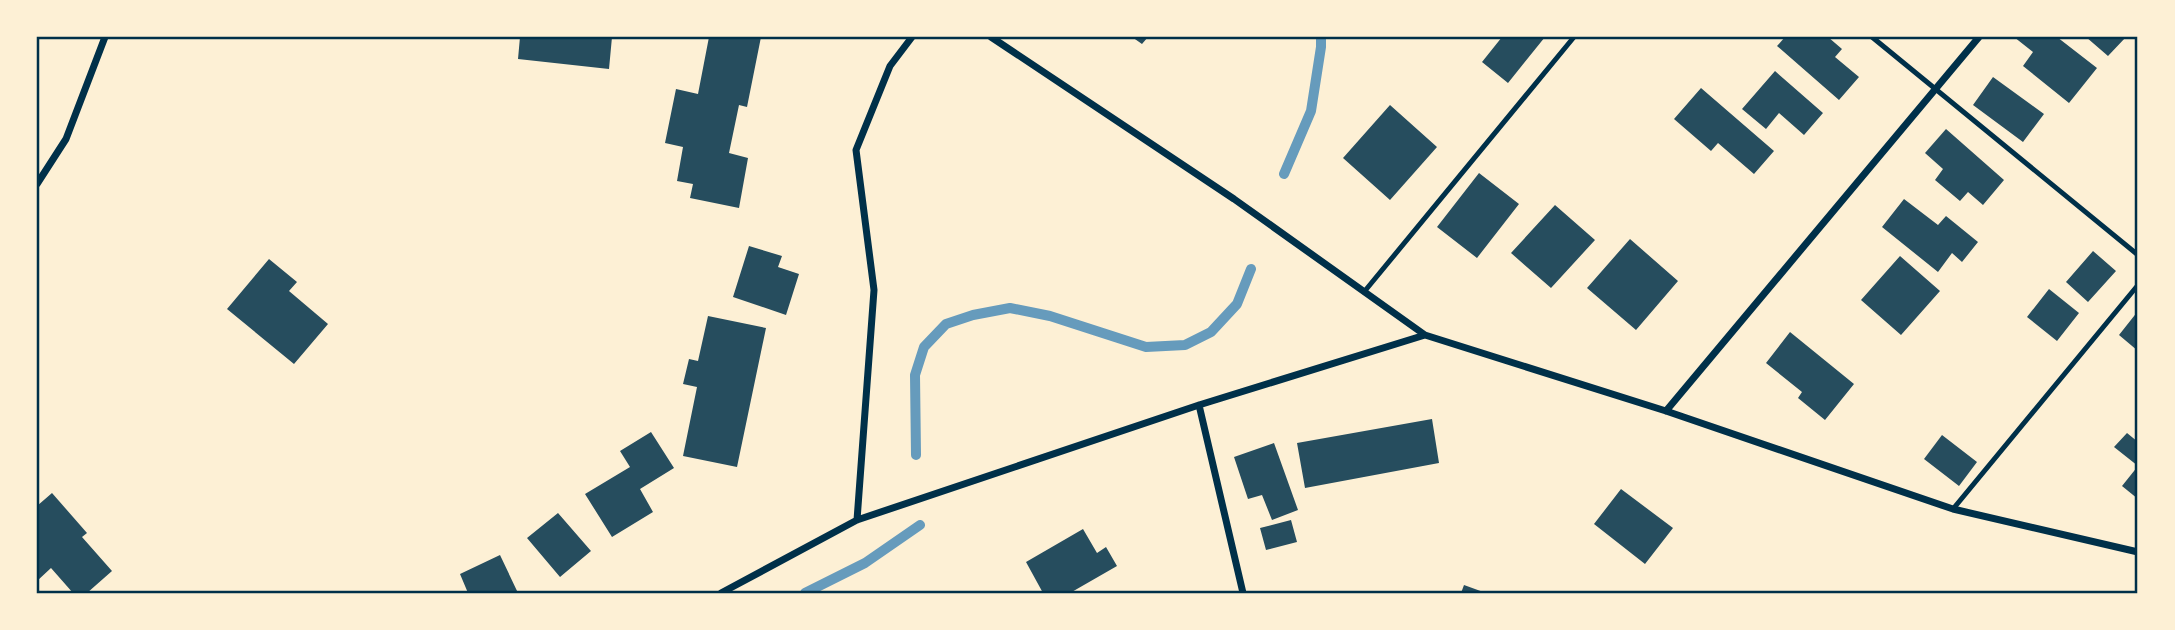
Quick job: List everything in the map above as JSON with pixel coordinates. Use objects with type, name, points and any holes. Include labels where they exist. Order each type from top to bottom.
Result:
[{"type":"street","points":[[37,184],[66,139],[105,37]]},
{"type":"street","points":[[858,520],[874,290],[856,150],[890,66],[912,37]]},
{"type":"street","points":[[991,37],[1234,199],[1425,335],[1665,411],[1953,509],[2138,552]]},
{"type":"street","points":[[1665,411],[1979,37]]},
{"type":"street","points":[[721,593],[858,520],[1199,405],[1425,335]]},
{"type":"street","points":[[1199,405],[1243,593]]},
{"type":"lane","points":[[1364,292],[1574,37]]},
{"type":"lane","points":[[1872,37],[2138,255]]},
{"type":"lane","points":[[1953,509],[2138,285]]},
{"type":"building","points":[[520,37],[612,37],[609,69],[518,59]]},
{"type":"building","points":[[709,37],[761,37],[747,107],[739,105],[729,153],[748,158],[739,208],[690,198],[693,184],[677,181],[683,147],[665,143],[676,89],[698,94]]},
{"type":"building","points":[[1132,37],[1148,37],[1142,44]]},
{"type":"building","points":[[1502,37],[1545,37],[1508,83],[1482,62]]},
{"type":"building","points":[[1785,37],[1828,37],[1842,49],[1835,57],[1859,77],[1839,100],[1777,46]]},
{"type":"building","points":[[2014,37],[2057,37],[2097,68],[2069,103],[2023,66],[2033,52]]},
{"type":"building","points":[[2086,37],[2126,37],[2108,56]]},
{"type":"building","points":[[1775,71],[1823,113],[1804,135],[1779,113],[1766,129],[1742,109]]},
{"type":"building","points":[[1993,77],[2044,114],[2023,142],[1973,105]]},
{"type":"building","points":[[1701,88],[1774,151],[1754,174],[1718,143],[1711,151],[1674,119]]},
{"type":"building","points":[[1390,105],[1437,147],[1390,200],[1343,158]]},
{"type":"building","points":[[1946,129],[2004,180],[1983,205],[1968,192],[1960,201],[1935,180],[1943,169],[1925,153]]},
{"type":"building","points":[[1479,173],[1519,204],[1477,258],[1437,227]]},
{"type":"building","points":[[1904,199],[1938,225],[1946,216],[1978,242],[1962,262],[1952,253],[1938,272],[1882,227]]},
{"type":"building","points":[[1555,205],[1595,240],[1551,288],[1511,253]]},
{"type":"building","points":[[1630,239],[1678,281],[1636,330],[1587,288]]},
{"type":"building","points":[[749,246],[782,256],[778,267],[799,274],[786,315],[733,297]]},
{"type":"building","points":[[2093,251],[2116,271],[2088,302],[2066,282]]},
{"type":"building","points":[[1900,256],[1940,291],[1901,335],[1861,300]]},
{"type":"building","points":[[269,259],[297,282],[289,291],[328,324],[294,364],[227,309]]},
{"type":"building","points":[[2049,289],[2079,313],[2057,341],[2027,317]]},
{"type":"building","points":[[2138,311],[2138,351],[2119,335]]},
{"type":"building","points":[[708,316],[766,328],[737,467],[683,456],[697,387],[683,384],[689,359],[698,361]]},
{"type":"building","points":[[1790,332],[1854,384],[1825,420],[1798,398],[1802,392],[1766,363]]},
{"type":"building","points":[[1432,419],[1439,463],[1305,488],[1297,443]]},
{"type":"building","points":[[651,432],[674,468],[640,489],[653,512],[612,537],[585,494],[630,467],[620,451]]},
{"type":"building","points":[[2127,433],[2138,442],[2138,466],[2114,447]]},
{"type":"building","points":[[1942,435],[1977,462],[1959,486],[1924,459]]},
{"type":"building","points":[[1274,443],[1298,510],[1272,520],[1262,495],[1248,499],[1234,457]]},
{"type":"building","points":[[2138,466],[2138,499],[2122,486]]},
{"type":"building","points":[[1621,489],[1673,528],[1645,564],[1594,524]]},
{"type":"building","points":[[52,493],[87,533],[82,537],[112,571],[87,593],[73,593],[51,568],[37,581],[37,506]]},
{"type":"building","points":[[558,513],[591,551],[560,577],[527,538]]},
{"type":"building","points":[[1291,520],[1297,542],[1266,550],[1260,528]]},
{"type":"building","points":[[1083,529],[1097,553],[1106,547],[1117,566],[1070,593],[1043,593],[1026,562]]},
{"type":"building","points":[[500,555],[518,593],[468,593],[460,574]]},
{"type":"building","points":[[1464,585],[1486,593],[1461,593]]},
{"type":"waterway","points":[[1284,174],[1311,111],[1321,37]]},
{"type":"waterway","points":[[916,455],[915,375],[924,347],[946,324],[973,315],[1010,308],[1050,316],[1146,347],[1185,345],[1211,332],[1237,304],[1251,269]]},
{"type":"waterway","points":[[805,593],[865,563],[920,525]]}]
